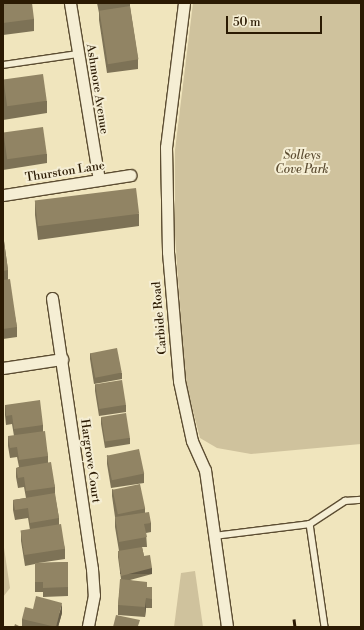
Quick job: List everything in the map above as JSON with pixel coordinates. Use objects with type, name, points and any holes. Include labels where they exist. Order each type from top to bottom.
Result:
[{"type":"street","name":"Ashmore Avenue","points":[[70,3],[99,180]]},
{"type":"street","name":"Carbide Road","points":[[184,3],[166,147],[168,252],[181,396],[192,441],[205,470],[227,627]]},
{"type":"street","name":"Thurston Lane","points":[[3,195],[130,175]]},
{"type":"street","name":"Hargrove Court","points":[[52,298],[92,569],[94,595],[88,627]]},
{"type":"street","points":[[3,368],[62,359]]},
{"type":"lane","points":[[3,65],[78,54]]},
{"type":"lane","points":[[214,536],[310,524],[345,501],[361,500]]},
{"type":"lane","points":[[310,524],[325,627]]},
{"type":"green space","name":"Solleys Cove Park","points":[[193,3],[361,3],[361,444],[251,454],[217,448],[200,438],[185,380],[175,235],[175,150]]},
{"type":"green space","points":[[3,541],[10,588],[3,597]]},
{"type":"green space","points":[[195,571],[203,627],[174,627],[181,573]]},
{"type":"building","points":[[3,3],[32,3],[34,19],[3,23]]},
{"type":"building","points":[[130,6],[138,59],[108,64],[99,11]]},
{"type":"building","points":[[43,74],[47,101],[7,106],[3,80]]},
{"type":"building","points":[[43,127],[47,154],[7,159],[3,133]]},
{"type":"building","points":[[136,188],[139,214],[38,226],[35,200]]},
{"type":"building","points":[[3,234],[8,270],[3,271]]},
{"type":"building","points":[[10,279],[17,327],[3,329],[3,280]]},
{"type":"building","points":[[117,348],[122,373],[95,378],[90,353]]},
{"type":"building","points":[[122,380],[126,405],[99,409],[95,384]]},
{"type":"building","points":[[40,400],[43,425],[14,429],[12,415],[6,416],[5,405]]},
{"type":"building","points":[[126,413],[130,438],[105,442],[101,417]]},
{"type":"building","points":[[45,431],[48,456],[19,460],[17,447],[10,448],[8,436]]},
{"type":"building","points":[[139,449],[144,473],[112,480],[107,456]]},
{"type":"building","points":[[51,462],[55,487],[26,491],[24,477],[18,478],[16,468]]},
{"type":"building","points":[[140,484],[145,508],[118,514],[113,490]]},
{"type":"building","points":[[55,493],[59,518],[30,523],[28,508],[15,510],[13,500]]},
{"type":"building","points":[[149,512],[151,523],[144,524],[147,537],[119,542],[115,517]]},
{"type":"building","points":[[61,524],[65,549],[24,555],[21,530]]},
{"type":"building","points":[[142,547],[144,556],[150,555],[152,568],[121,576],[118,551]]},
{"type":"building","points":[[68,562],[68,587],[43,588],[43,582],[35,582],[35,563]]},
{"type":"building","points":[[120,579],[147,582],[147,587],[152,587],[152,599],[146,598],[145,607],[118,605]]},
{"type":"building","points":[[36,596],[62,603],[56,627],[22,619],[25,607],[33,609]]},
{"type":"building","points":[[116,615],[140,620],[138,626],[141,627],[113,627]]},
{"type":"building","points":[[15,624],[21,627],[14,627]]},
{"type":"railway","points":[[294,619],[295,627]]}]
